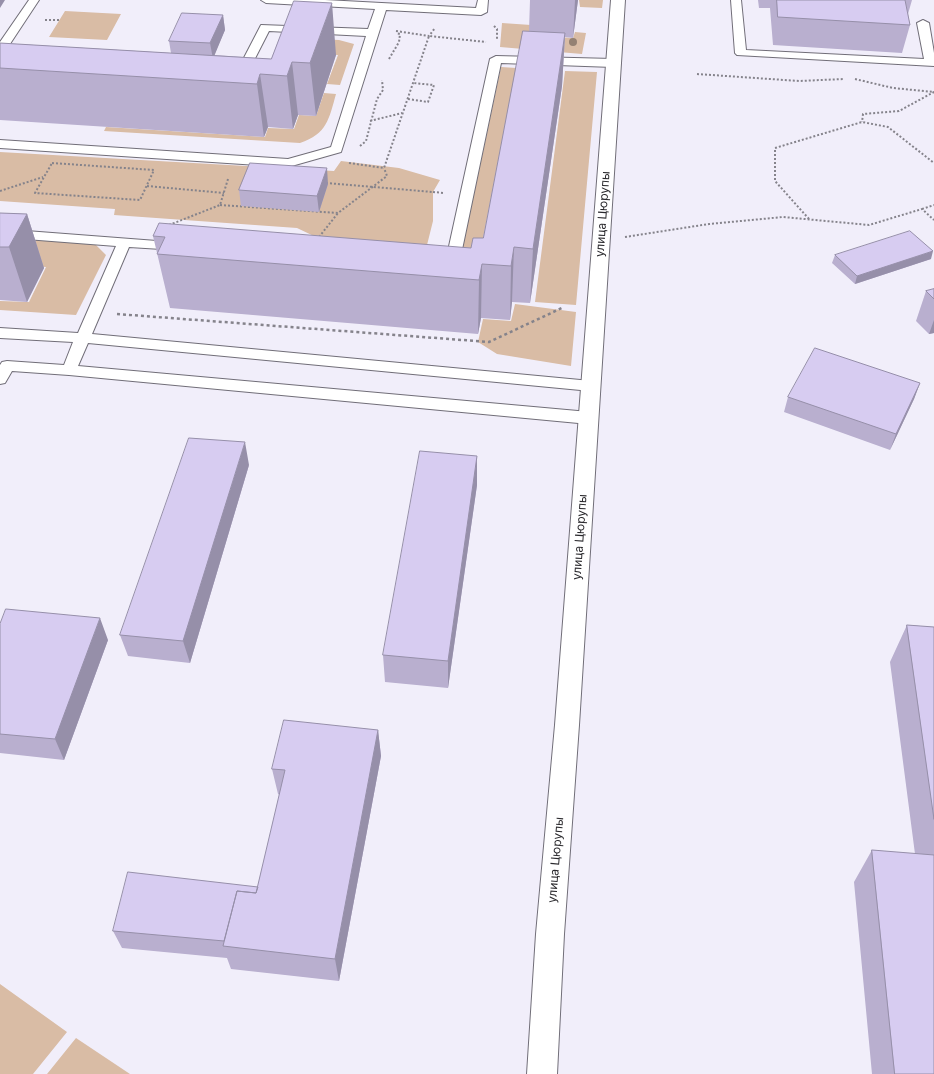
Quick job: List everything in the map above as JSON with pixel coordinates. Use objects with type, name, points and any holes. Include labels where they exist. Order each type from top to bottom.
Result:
[{"type":"street","name":"улица Цюрупы","points":[[542,1074],[550,934],[568,709],[618,0]]},
{"type":"lane","points":[[0,51],[34,0]]},
{"type":"lane","points":[[266,0],[481,12],[483,0]]},
{"type":"lane","points":[[736,0],[741,53],[930,63],[923,23]]},
{"type":"lane","points":[[0,144],[288,163],[337,149],[381,6]]},
{"type":"lane","points":[[231,79],[239,80],[265,27],[373,33]]},
{"type":"lane","points":[[436,263],[452,264],[496,59],[613,63]]},
{"type":"lane","points":[[0,233],[194,247]]},
{"type":"lane","points":[[69,370],[124,242]]},
{"type":"lane","points":[[0,333],[82,338],[591,386]]},
{"type":"lane","points":[[2,370],[69,370],[588,418]]},
{"type":"path","points":[[481,12],[497,29],[496,59]]},
{"type":"path","points":[[387,64],[399,42],[400,34],[392,31],[497,43]]},
{"type":"path","points":[[318,238],[338,213],[388,176],[384,168],[429,36]]},
{"type":"path","points":[[355,150],[366,141],[377,99],[383,90],[382,80],[384,74]]},
{"type":"path","points":[[697,74],[799,81],[851,79],[893,88],[934,92]]},
{"type":"path","points":[[408,100],[428,102],[434,85],[413,83]]},
{"type":"path","points":[[862,122],[862,114],[899,111],[934,92]]},
{"type":"path","points":[[345,123],[355,124],[372,121],[403,112]]},
{"type":"path","points":[[808,219],[775,180],[775,148],[862,122],[888,127],[934,163]]},
{"type":"path","points":[[354,164],[355,157]]},
{"type":"path","points":[[220,205],[234,160]]},
{"type":"path","points":[[52,163],[154,170],[140,200],[35,193],[44,177],[52,163]]},
{"type":"path","points":[[348,163],[384,168]]},
{"type":"path","points":[[0,191],[44,177]]},
{"type":"path","points":[[146,186],[224,193]]},
{"type":"path","points":[[373,187],[433,192]]},
{"type":"path","points":[[168,225],[220,205],[338,213]]},
{"type":"path","points":[[601,241],[748,220],[783,217],[841,224],[869,225],[934,205]]},
{"type":"path","points":[[922,209],[934,220]]},
{"type":"path","points":[[111,313],[488,342],[564,307]]},
{"type":"shaded area","points":[[579,0],[603,0],[602,8],[580,7]]},
{"type":"shaded area","points":[[65,11],[121,14],[107,40],[49,37]]},
{"type":"shaded area","points":[[502,23],[531,25],[529,35],[573,38],[575,32],[586,33],[582,54],[500,47]]},
{"type":"shaded area","points":[[318,39],[339,40],[354,44],[340,85],[327,84],[338,55],[288,52]]},
{"type":"shaded area","points":[[501,67],[563,71],[482,281],[456,279]]},
{"type":"shaded area","points":[[565,71],[597,72],[576,305],[535,302]]},
{"type":"shaded area","points":[[324,93],[336,94],[329,118],[326,124],[316,135],[300,143],[104,131],[106,127],[265,137],[268,128],[294,129],[299,115],[316,116]]},
{"type":"shaded area","points":[[0,152],[334,171],[341,161],[399,168],[440,180],[433,192],[433,221],[424,257],[318,238],[297,228],[114,215],[115,209],[0,201]]},
{"type":"shaded area","points":[[0,237],[95,244],[106,255],[76,315],[0,310],[0,301],[29,302],[46,267],[0,264]]},
{"type":"shaded area","points":[[515,304],[576,312],[571,366],[497,354],[478,342],[483,319],[511,321]]},
{"type":"shaded area","points":[[0,984],[67,1032],[33,1074],[0,1074]]},
{"type":"shaded area","points":[[76,1038],[130,1074],[47,1074]]},
{"type":"building","points":[[777,0],[905,0],[910,25],[778,17]]},
{"type":"building","points":[[294,1],[332,3],[310,63],[292,62],[287,76],[260,74],[257,84],[0,68],[0,43],[271,59]]},
{"type":"building","points":[[182,13],[223,15],[210,43],[169,41]]},
{"type":"building","points":[[523,31],[565,33],[533,249],[514,247],[511,266],[482,264],[479,280],[157,254],[165,237],[153,236],[159,223],[471,248],[473,238],[483,238]]},
{"type":"building","points":[[250,163],[327,168],[317,196],[239,190]]},
{"type":"building","points":[[0,213],[27,214],[9,247],[0,247]]},
{"type":"building","points":[[910,231],[933,251],[857,276],[835,255]]},
{"type":"building","points":[[934,289],[934,299],[926,291]]},
{"type":"building","points":[[815,348],[920,383],[896,434],[788,397]]},
{"type":"building","points":[[189,438],[245,442],[183,641],[120,635]]},
{"type":"building","points":[[420,451],[477,456],[448,661],[383,655]]},
{"type":"building","points":[[6,609],[100,618],[55,739],[0,734],[0,624]]},
{"type":"building","points":[[907,625],[934,627],[934,819]]},
{"type":"building","points":[[284,720],[378,730],[335,959],[223,946],[237,891],[256,893],[285,770],[272,769]]},
{"type":"building","points":[[872,850],[934,855],[934,1074],[895,1074]]},
{"type":"building","points":[[128,872],[258,887],[256,893],[237,891],[224,941],[113,931]]}]
